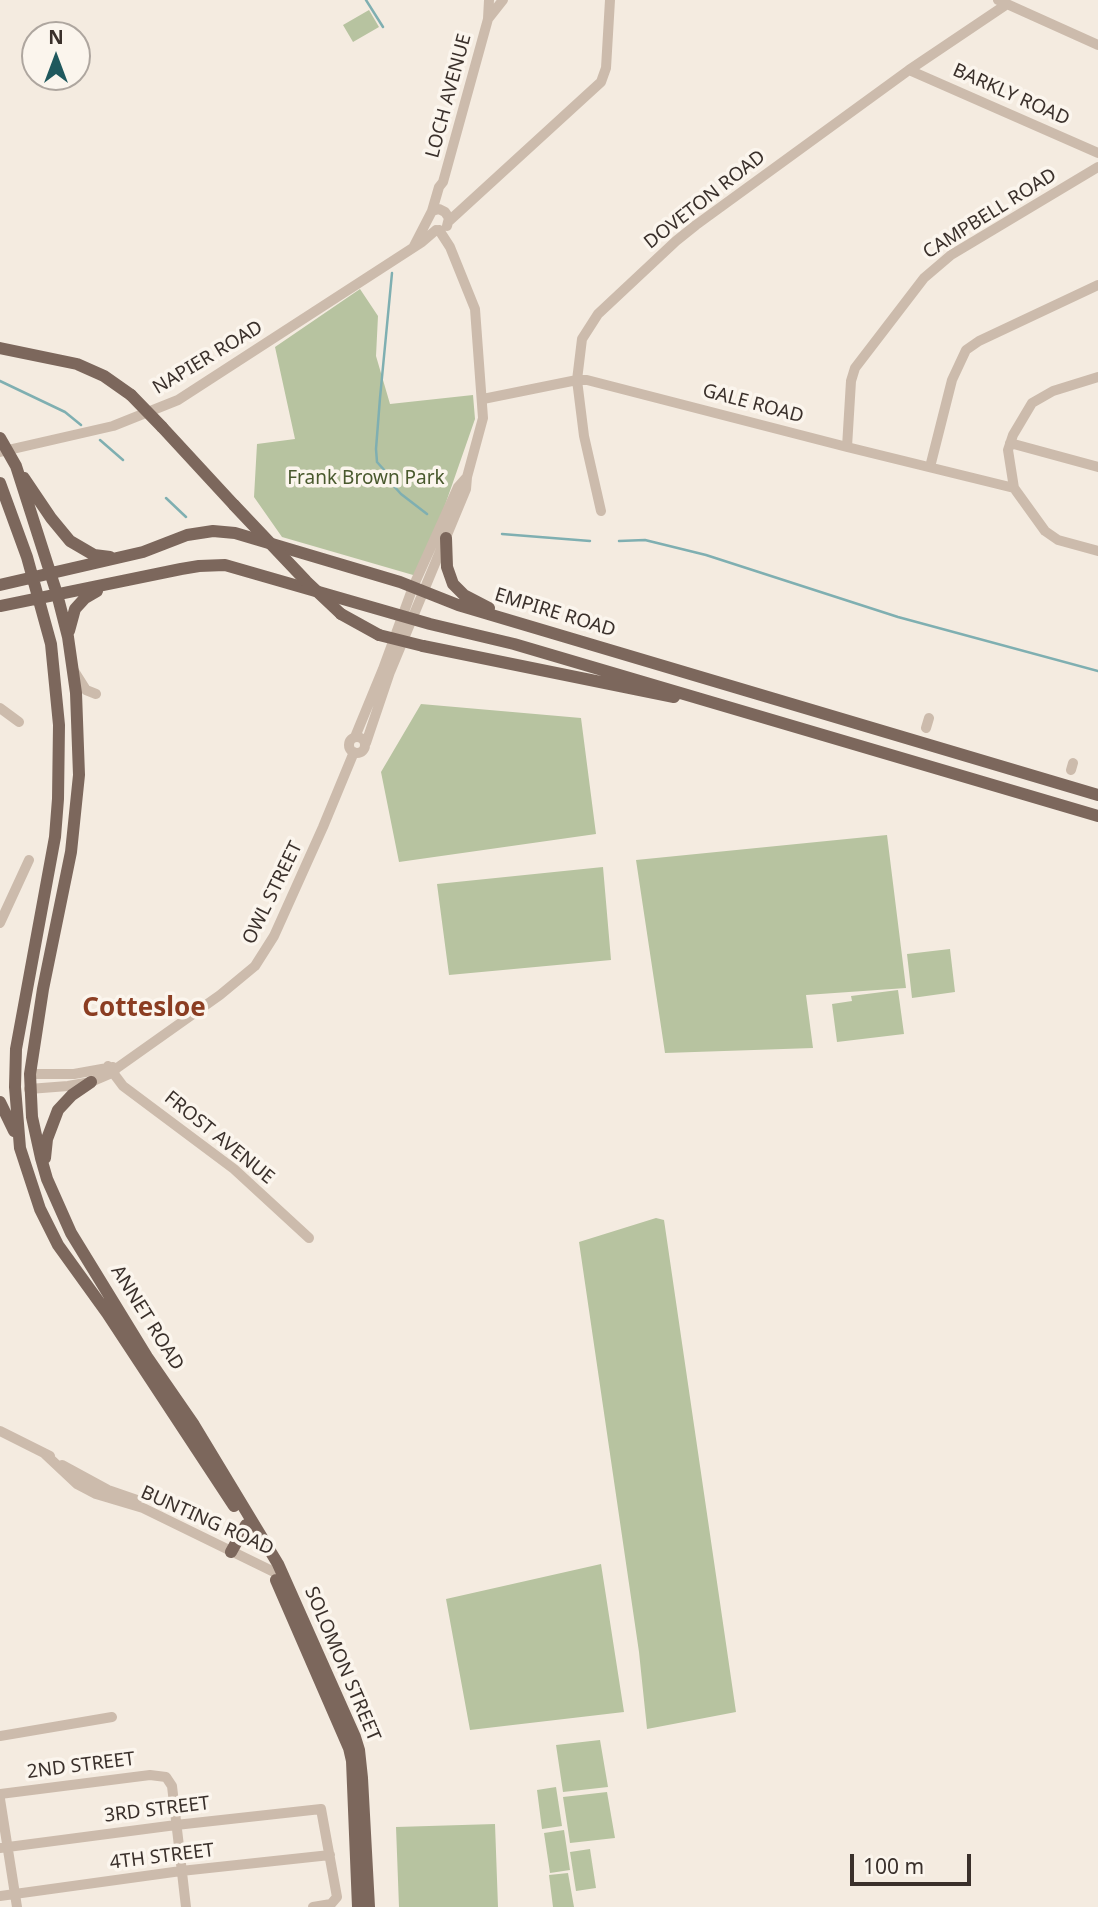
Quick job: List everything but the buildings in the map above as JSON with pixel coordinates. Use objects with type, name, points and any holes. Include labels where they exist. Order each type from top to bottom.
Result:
[{"type":"main road","points":[[0,348],[77,364],[104,376],[131,395],[306,581],[341,614],[379,635],[657,695],[692,696]]},
{"type":"main road","points":[[0,438],[4,451],[70,541],[94,555],[122,557]]},
{"type":"main road","name":"ANNET ROAD","points":[[16,466],[68,637],[73,671],[79,775],[65,886],[37,1022],[30,1074],[29,1089],[36,1138],[47,1179],[62,1215],[275,1567]]},
{"type":"main road","name":"ANNET ROAD","points":[[0,483],[20,537],[51,644],[57,694],[58,799],[48,878],[19,1027],[15,1071],[9,1085],[20,1148],[49,1229],[189,1428]]},
{"type":"main road","name":"EMPIRE ROAD","points":[[0,585],[122,557],[187,535],[221,531],[306,553],[419,589],[458,605],[1098,795]]},
{"type":"main road","points":[[446,538],[447,567],[455,586],[464,595],[508,619]]},
{"type":"main road","points":[[0,606],[200,566],[220,565],[514,644],[1098,816]]},
{"type":"main road","points":[[68,637],[75,609],[85,598],[106,585]]},
{"type":"main road","points":[[1,1064],[30,1074]]},
{"type":"main road","points":[[47,1179],[45,1150],[51,1124],[65,1102],[91,1082]]},
{"type":"main road","points":[[9,1085],[29,1089]]},
{"type":"main road","points":[[0,1102],[9,1117],[20,1148]]},
{"type":"main road","name":"ANNET ROAD","points":[[226,1486],[246,1525],[275,1567]]},
{"type":"main road","points":[[232,1549],[246,1525]]},
{"type":"main road","name":"SOLOMON STREET","points":[[275,1567],[349,1748],[352,1761],[358,1907]]},
{"type":"main road","name":"SOLOMON STREET","points":[[275,1567],[359,1750],[369,1907]]},
{"type":"street","name":"LOCH AVENUE","points":[[440,220],[443,182],[488,19],[489,0]]},
{"type":"street","name":"LOCH AVENUE","points":[[488,19],[503,0]]},
{"type":"street","name":"NAPIER ROAD","points":[[4,451],[113,426],[178,400],[414,246],[440,220],[478,196],[601,82],[606,68],[610,0]]},
{"type":"street","points":[[1002,2],[1098,44]]},
{"type":"street","name":"DOVETON ROAD","points":[[601,511],[584,436],[577,380],[579,347],[598,314],[676,241],[1002,2]]},
{"type":"street","name":"BARKLY ROAD","points":[[909,70],[1098,153]]},
{"type":"street","name":"CAMPBELL ROAD","points":[[848,447],[851,380],[855,368],[924,278],[951,255],[1098,167]]},
{"type":"street","points":[[419,589],[446,538],[466,489],[481,427],[483,399],[475,309],[440,220]]},
{"type":"street","points":[[930,467],[953,380],[966,350],[979,341],[1098,285]]},
{"type":"street","points":[[1098,377],[1054,391],[1032,403],[1010,443],[1009,459],[1014,488],[1051,537],[1098,551]]},
{"type":"street","name":"GALE ROAD","points":[[483,399],[587,380],[1014,488]]},
{"type":"street","points":[[1010,443],[1098,467]]},
{"type":"street","points":[[408,617],[363,751],[354,752],[349,744],[355,737],[408,617],[458,487],[467,477]]},
{"type":"street","points":[[73,671],[86,690],[96,695]]},
{"type":"street","points":[[0,709],[19,722]]},
{"type":"street","points":[[355,737],[363,738],[366,743]]},
{"type":"street","name":"OWL STREET","points":[[29,1089],[91,1082],[247,974],[264,954],[323,827],[354,752]]},
{"type":"street","points":[[0,923],[30,860]]},
{"type":"street","name":"OWL STREET","points":[[30,1074],[74,1074],[112,1069]]},
{"type":"street","name":"FROST AVENUE","points":[[112,1069],[123,1086],[234,1169],[309,1238]]},
{"type":"street","name":"BUNTING ROAD","points":[[0,1432],[44,1453],[96,1484],[140,1502],[232,1549]]},
{"type":"street","name":"BUNTING ROAD","points":[[44,1453],[81,1487],[146,1510],[275,1567]]},
{"type":"street","points":[[0,1736],[111,1717]]},
{"type":"street","name":"2ND STREET","points":[[0,1796],[150,1775],[166,1777],[172,1786],[176,1825]]},
{"type":"street","points":[[0,1796],[5,1847],[17,1907]]},
{"type":"street","name":"3RD STREET","points":[[5,1847],[319,1809],[323,1812],[330,1855]]},
{"type":"street","points":[[176,1825],[186,1907]]},
{"type":"street","points":[[313,1907],[331,1904],[337,1897],[330,1855]]},
{"type":"street","name":"4TH STREET","points":[[0,1896],[181,1871],[330,1855]]},
{"type":"green space","points":[[369,10],[379,27],[353,42],[343,25]]},
{"type":"green space","name":"Frank Brown Park","points":[[360,289],[378,316],[376,356],[390,404],[473,395],[475,419],[420,577],[282,537],[254,497],[257,444],[295,439],[275,347]]},
{"type":"green space","points":[[421,704],[581,718],[596,834],[399,862],[381,772]]},
{"type":"green space","points":[[887,835],[906,988],[806,995],[813,1048],[665,1053],[636,860]]},
{"type":"green space","points":[[603,867],[611,960],[449,975],[437,884]]},
{"type":"green space","points":[[950,949],[955,992],[912,998],[907,954]]},
{"type":"green space","points":[[898,990],[904,1034],[837,1042],[832,1004],[852,1001],[851,996]]},
{"type":"green space","points":[[656,1218],[664,1220],[736,1712],[647,1729],[639,1652],[579,1242]]},
{"type":"green space","points":[[601,1564],[624,1712],[470,1730],[446,1599]]},
{"type":"green space","points":[[600,1740],[608,1787],[563,1792],[556,1745]]},
{"type":"green space","points":[[556,1787],[562,1826],[542,1829],[537,1790]]},
{"type":"green space","points":[[607,1792],[615,1838],[570,1843],[563,1797]]},
{"type":"green space","points":[[495,1824],[498,1907],[399,1907],[396,1827]]},
{"type":"green space","points":[[564,1830],[570,1870],[550,1873],[544,1833]]},
{"type":"green space","points":[[590,1849],[596,1888],[576,1891],[570,1852]]},
{"type":"green space","points":[[568,1873],[574,1907],[553,1907],[549,1875]]},
{"type":"waterway","points":[[366,0],[383,27]]},
{"type":"waterway","points":[[392,273],[377,462],[401,494],[427,514]]},
{"type":"waterway","points":[[0,381],[65,412],[81,425]]},
{"type":"waterway","points":[[100,440],[123,460]]},
{"type":"waterway","points":[[166,498],[186,517]]},
{"type":"waterway","points":[[502,534],[590,541]]},
{"type":"waterway","points":[[619,541],[645,540],[706,555],[898,617],[1098,671]]},
{"type":"district","name":"Cottesloe","points":[[144,1009]]}]
